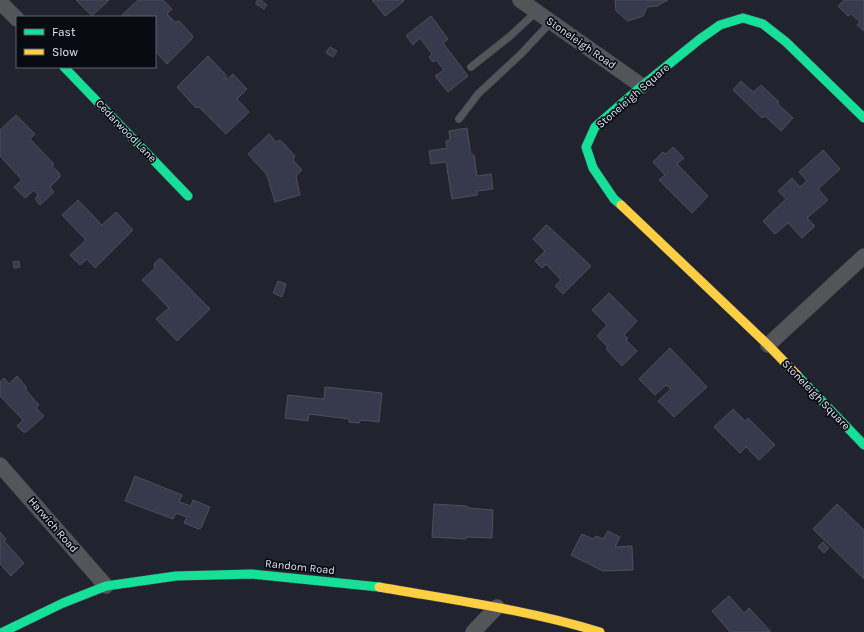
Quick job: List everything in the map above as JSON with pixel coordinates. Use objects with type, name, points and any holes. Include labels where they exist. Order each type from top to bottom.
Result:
[{"type":"street","name":"Stoneleigh Road","points":[[520,0],[642,86]]},
{"type":"street","points":[[0,2],[16,18]]},
{"type":"street","name":"Stoneleigh Square","points":[[864,118],[786,42],[763,24],[742,18],[720,25],[700,39],[642,86],[595,127],[586,148],[593,168],[614,199],[768,346],[864,445]]},
{"type":"street","name":"Cedarwood Lane","points":[[65,68],[188,196]]},
{"type":"street","points":[[768,346],[864,256]]},
{"type":"street","name":"Harwich Road","points":[[0,464],[106,586]]},
{"type":"street","name":"Random Road","points":[[3,632],[63,603],[106,586],[176,576],[252,574],[377,587],[497,606],[571,623],[600,632]]},
{"type":"street","points":[[473,632],[497,606]]},
{"type":"lane","points":[[471,67],[510,37],[536,12]]},
{"type":"lane","points":[[459,120],[478,94],[521,54],[551,22]]},
{"type":"building","points":[[76,0],[109,0],[92,16]]},
{"type":"building","points":[[138,0],[163,0],[172,9],[167,14],[175,22],[179,21],[193,36],[191,40],[167,64],[156,52],[156,16],[121,16]]},
{"type":"building","points":[[258,0],[261,0],[267,5],[264,9],[256,4]]},
{"type":"building","points":[[372,0],[403,0],[404,1],[385,16]]},
{"type":"building","points":[[615,0],[668,0],[657,6],[647,7],[643,16],[628,21],[616,11]]},
{"type":"building","points":[[844,0],[864,0],[864,31],[857,25],[860,22],[851,14],[848,16],[838,6]]},
{"type":"building","points":[[431,16],[448,39],[443,43],[468,76],[448,92],[435,76],[444,70],[436,60],[433,62],[429,57],[432,54],[420,38],[413,45],[407,37],[407,35]]},
{"type":"building","points":[[330,47],[337,51],[333,57],[326,53]]},
{"type":"building","points":[[208,56],[226,75],[226,80],[233,74],[247,89],[237,99],[249,112],[226,134],[199,107],[196,108],[177,87]]},
{"type":"building","points":[[741,81],[753,92],[761,85],[793,118],[781,131],[765,116],[762,118],[733,90]]},
{"type":"building","points":[[16,115],[35,134],[30,139],[54,164],[52,166],[60,174],[60,177],[50,187],[54,192],[40,205],[35,199],[38,195],[34,190],[25,198],[14,187],[22,180],[0,156],[0,130]]},
{"type":"building","points":[[467,128],[471,155],[474,155],[477,176],[491,174],[493,189],[477,191],[477,195],[452,199],[446,162],[431,164],[429,151],[447,148],[446,141],[450,140],[449,131]]},
{"type":"building","points":[[269,134],[276,142],[280,140],[295,156],[293,160],[302,170],[296,176],[300,195],[275,202],[267,175],[248,154]]},
{"type":"building","points":[[673,147],[684,158],[677,164],[708,196],[692,213],[659,180],[665,175],[653,162],[663,152],[666,154]]},
{"type":"building","points":[[823,150],[840,169],[818,189],[828,200],[807,218],[815,226],[802,238],[788,223],[775,234],[763,221],[786,199],[778,191],[792,178],[800,187],[807,181],[799,172]]},
{"type":"building","points":[[78,200],[102,225],[116,212],[133,230],[95,268],[87,259],[80,265],[70,255],[86,240],[62,215]]},
{"type":"building","points":[[546,225],[591,266],[563,294],[555,286],[561,280],[546,264],[542,268],[535,261],[545,251],[533,239]]},
{"type":"building","points":[[161,259],[210,309],[177,341],[156,319],[169,308],[142,280],[155,268],[154,264]]},
{"type":"building","points":[[19,261],[20,267],[14,268],[13,262]]},
{"type":"building","points":[[278,281],[286,284],[282,297],[273,293]]},
{"type":"building","points":[[609,293],[637,321],[624,335],[628,338],[626,340],[637,351],[622,366],[606,349],[608,347],[597,336],[607,325],[592,310]]},
{"type":"building","points":[[670,348],[707,387],[674,417],[658,401],[671,389],[666,385],[655,395],[639,379]]},
{"type":"building","points":[[17,376],[27,388],[25,389],[39,405],[36,408],[44,416],[26,432],[23,432],[17,426],[23,420],[0,396],[0,382],[4,378],[9,384]]},
{"type":"building","points":[[325,387],[382,393],[379,422],[361,420],[359,423],[349,422],[349,419],[309,414],[308,421],[285,418],[288,395],[324,399]]},
{"type":"building","points":[[733,409],[745,421],[748,418],[775,445],[759,460],[746,447],[740,453],[714,427]]},
{"type":"building","points":[[135,476],[182,495],[179,502],[191,506],[193,500],[210,507],[201,528],[199,529],[184,523],[187,517],[176,513],[173,519],[125,501]]},
{"type":"building","points":[[434,504],[466,506],[469,508],[493,510],[492,538],[466,537],[466,539],[432,537]]},
{"type":"building","points":[[837,504],[864,530],[864,579],[813,529]]},
{"type":"building","points":[[608,531],[620,537],[615,547],[632,546],[633,570],[603,571],[571,555],[582,534],[593,539],[596,536],[603,539]]},
{"type":"building","points":[[0,532],[6,539],[4,541],[24,563],[11,576],[0,564]]},
{"type":"building","points":[[823,542],[829,548],[824,553],[818,547]]},
{"type":"building","points":[[729,596],[744,613],[749,608],[771,632],[730,632],[712,611]]},
{"type":"traffic: fast","points":[[621,205],[614,199],[593,168],[586,147],[595,127],[642,86],[700,39],[720,25],[743,18],[763,24],[786,42],[864,118]]},
{"type":"traffic: fast","points":[[65,68],[188,196]]},
{"type":"traffic: fast","points":[[797,375],[864,445]]},
{"type":"traffic: fast","points":[[3,632],[63,603],[106,586],[176,576],[252,574],[379,587]]},
{"type":"traffic: slow","points":[[621,205],[768,345],[797,375]]},
{"type":"traffic: slow","points":[[379,587],[518,612],[573,624],[600,632]]}]
